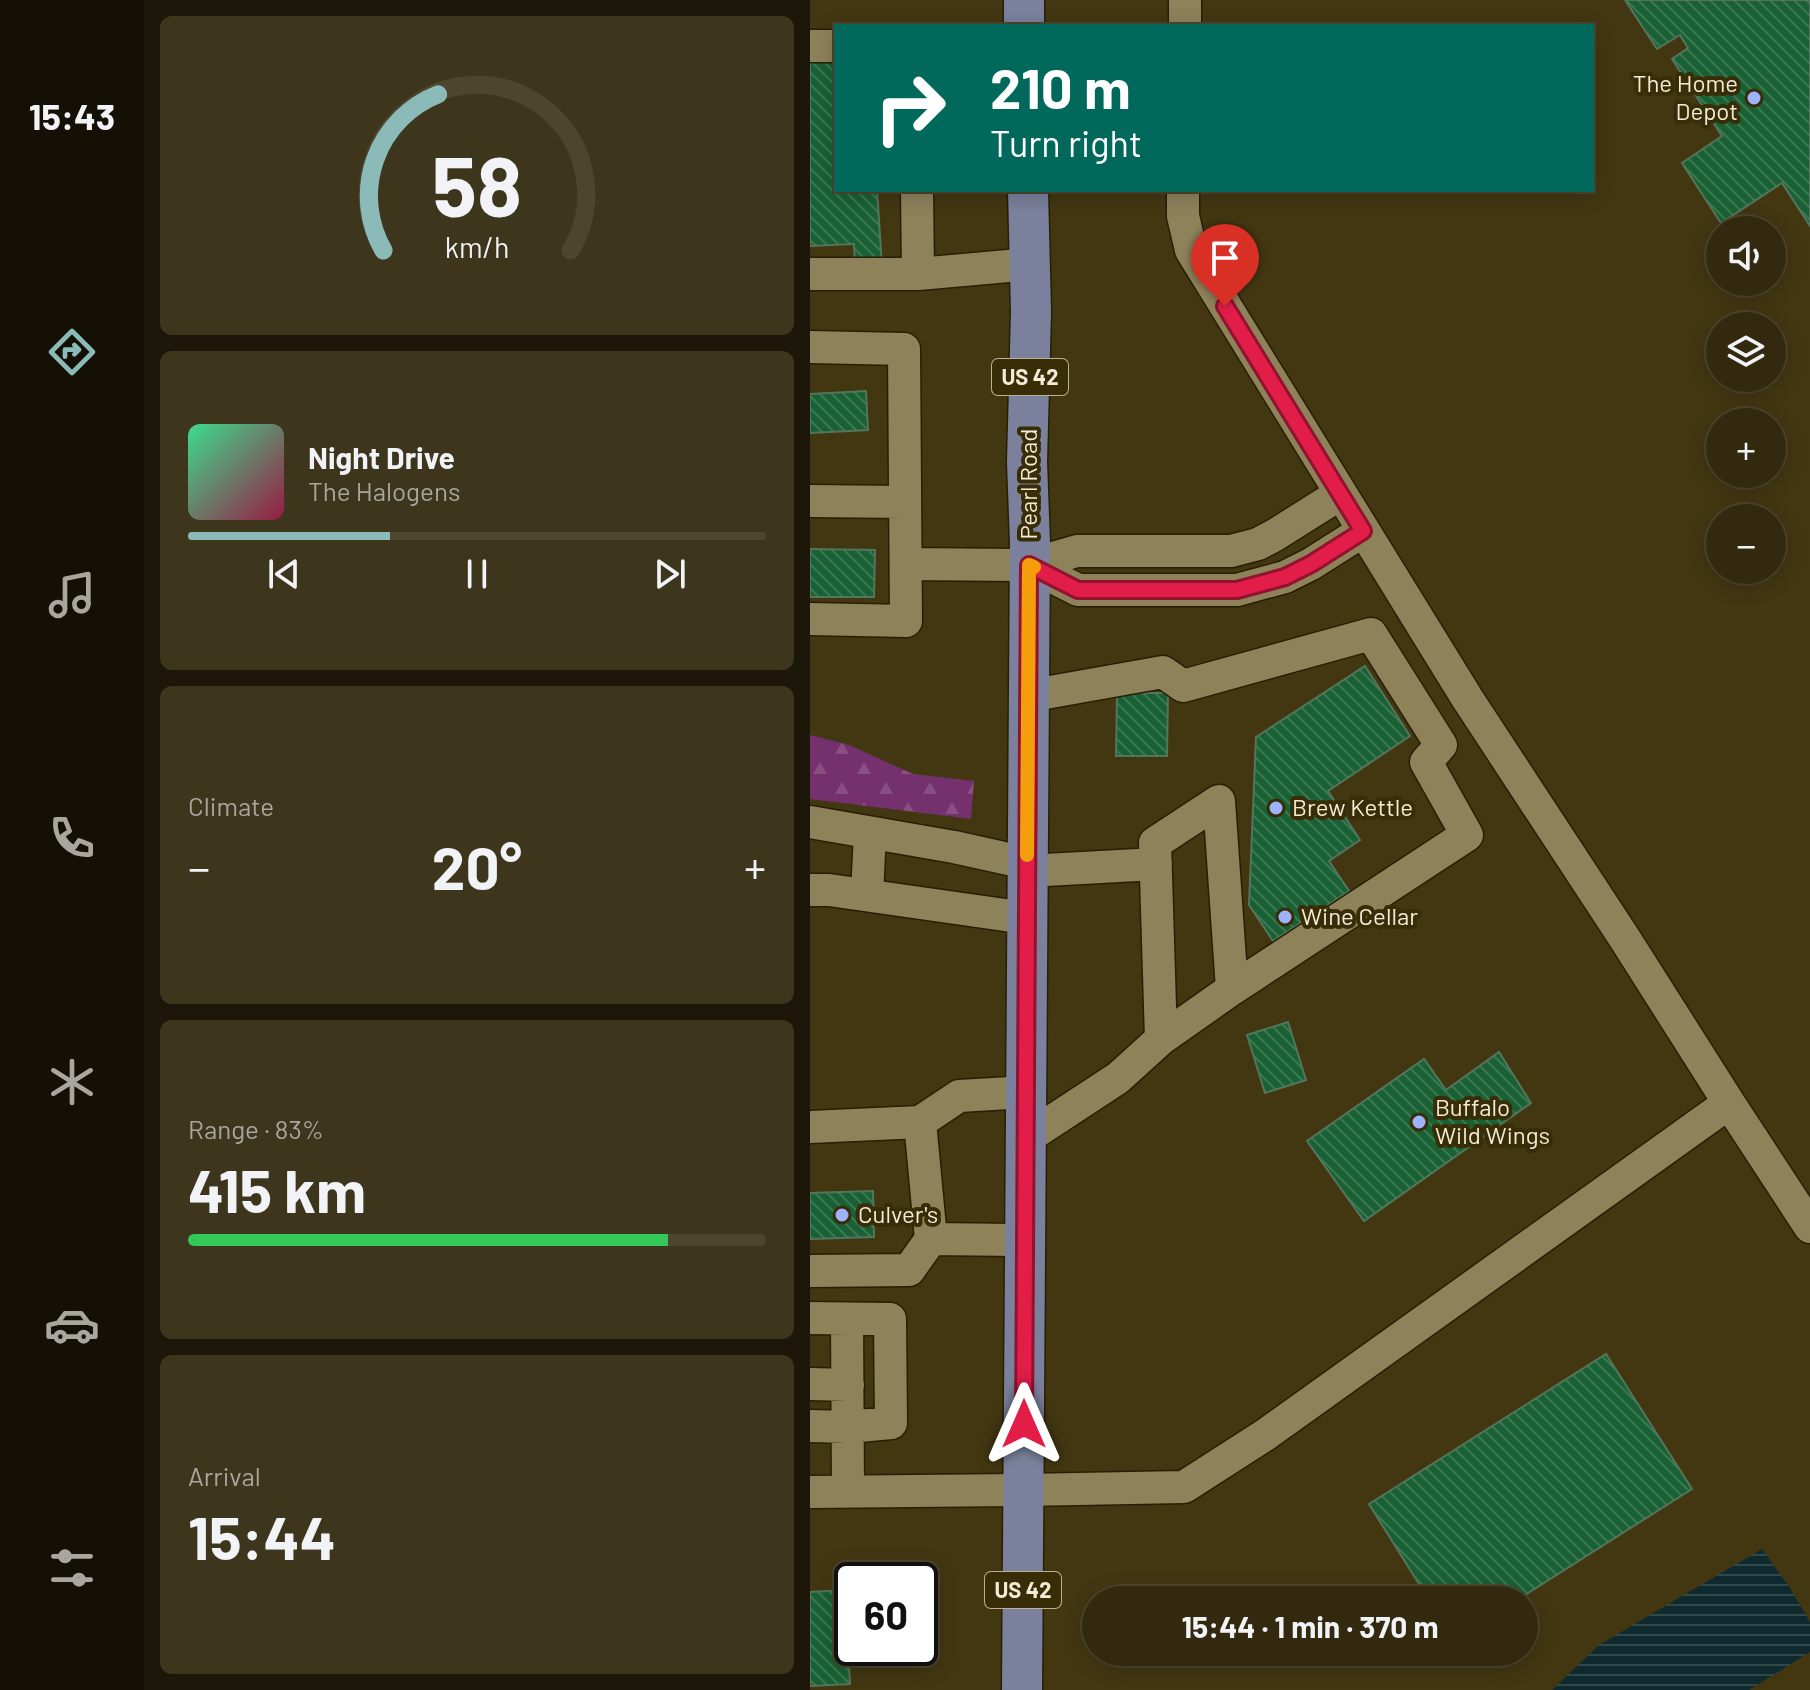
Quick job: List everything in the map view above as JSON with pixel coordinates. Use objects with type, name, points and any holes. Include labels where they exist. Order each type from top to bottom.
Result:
[{"type":"main road","points":[[1024,0],[1024,24]]},
{"type":"main road","name":"Pearl Road","points":[[1022,1690],[1029,565],[1027,462],[1031,312],[1028,192]]},
{"type":"street","points":[[1185,0],[1185,24]]},
{"type":"street","points":[[810,46],[834,46]]},
{"type":"street","points":[[917,192],[918,274]]},
{"type":"street","points":[[1183,192],[1183,216],[1191,250],[1467,698],[1810,1227]]},
{"type":"street","points":[[810,274],[918,274],[1030,264]]},
{"type":"street","points":[[810,347],[904,349],[907,564],[906,621],[810,619]]},
{"type":"street","points":[[907,564],[1029,565],[1077,551],[1231,551],[1258,544],[1340,494]]},
{"type":"street","points":[[810,501],[905,502]]},
{"type":"street","points":[[1029,565],[1078,590],[1237,590],[1285,577],[1363,531]]},
{"type":"street","points":[[1025,1139],[1118,1078],[1161,1039],[1232,989],[1467,835],[1426,762],[1441,745],[1371,634],[1183,686],[1163,672],[1028,696]]},
{"type":"street","points":[[1161,1039],[1155,843],[1219,801],[1232,989]]},
{"type":"street","points":[[810,822],[954,847],[1027,867],[1156,864]]},
{"type":"street","points":[[867,895],[870,833]]},
{"type":"street","points":[[810,890],[829,890],[1026,918]]},
{"type":"street","points":[[810,1127],[920,1122],[959,1096],[1025,1092]]},
{"type":"street","points":[[810,1492],[1184,1487],[1265,1435],[1729,1103]]},
{"type":"street","points":[[810,1271],[909,1270],[926,1246],[920,1122]]},
{"type":"street","points":[[810,1255],[1025,1240]]},
{"type":"street","points":[[810,1318],[890,1319],[891,1423],[848,1395],[810,1364]]},
{"type":"street","points":[[847,1319],[848,1491]]},
{"type":"street","points":[[810,1384],[848,1395]]},
{"type":"street","points":[[810,1404],[848,1395]]},
{"type":"street","points":[[810,1426],[848,1395]]},
{"type":"green space","points":[[810,735],[849,745],[913,774],[974,781],[971,819],[810,799]]},
{"type":"water","points":[[1762,1549],[1810,1622],[1810,1652],[1749,1690],[1552,1690],[1599,1645]]},
{"type":"building","name":"The Home Depot","points":[[1625,0],[1810,0],[1810,226],[1782,183],[1732,216],[1716,216],[1682,163],[1722,136],[1672,59],[1688,48],[1680,35],[1657,49]]},
{"type":"building","points":[[834,55],[834,192],[877,192],[882,266],[855,267],[854,244],[810,246],[810,56]]},
{"type":"building","points":[[866,391],[868,430],[810,433],[810,394]]},
{"type":"building","points":[[810,549],[875,550],[874,597],[810,597]]},
{"type":"building","points":[[1365,666],[1410,736],[1328,791],[1360,840],[1329,861],[1349,891],[1273,941],[1249,905],[1256,737]]},
{"type":"building","points":[[1117,693],[1168,693],[1167,756],[1116,756]]},
{"type":"building","points":[[1288,1022],[1306,1080],[1265,1093],[1247,1035]]},
{"type":"building","name":"Buffalo Wild Wings","points":[[1499,1052],[1531,1103],[1364,1221],[1307,1141],[1424,1059],[1446,1090]]},
{"type":"building","name":"Culver's","points":[[873,1191],[874,1237],[810,1239],[810,1193]]},
{"type":"building","points":[[1606,1354],[1692,1489],[1538,1587],[1420,1586],[1369,1504]]},
{"type":"building","points":[[834,1591],[834,1666],[849,1666],[850,1684],[810,1686],[810,1592]]},
{"type":"slow traffic","points":[[1027,855],[1029,565],[1034,567]]},
{"type":"place","name":"The Home Depot","points":[[1754,98]]},
{"type":"place","name":"Brew Kettle","points":[[1276,808]]},
{"type":"place","name":"Wine Cellar","points":[[1285,917]]},
{"type":"place","name":"Buffalo Wild Wings","points":[[1419,1122]]},
{"type":"place","name":"Culver's","points":[[842,1215]]},
{"type":"route","points":[[1024,1424],[1029,565],[1078,590],[1237,590],[1285,577],[1363,531],[1225,306]]}]
